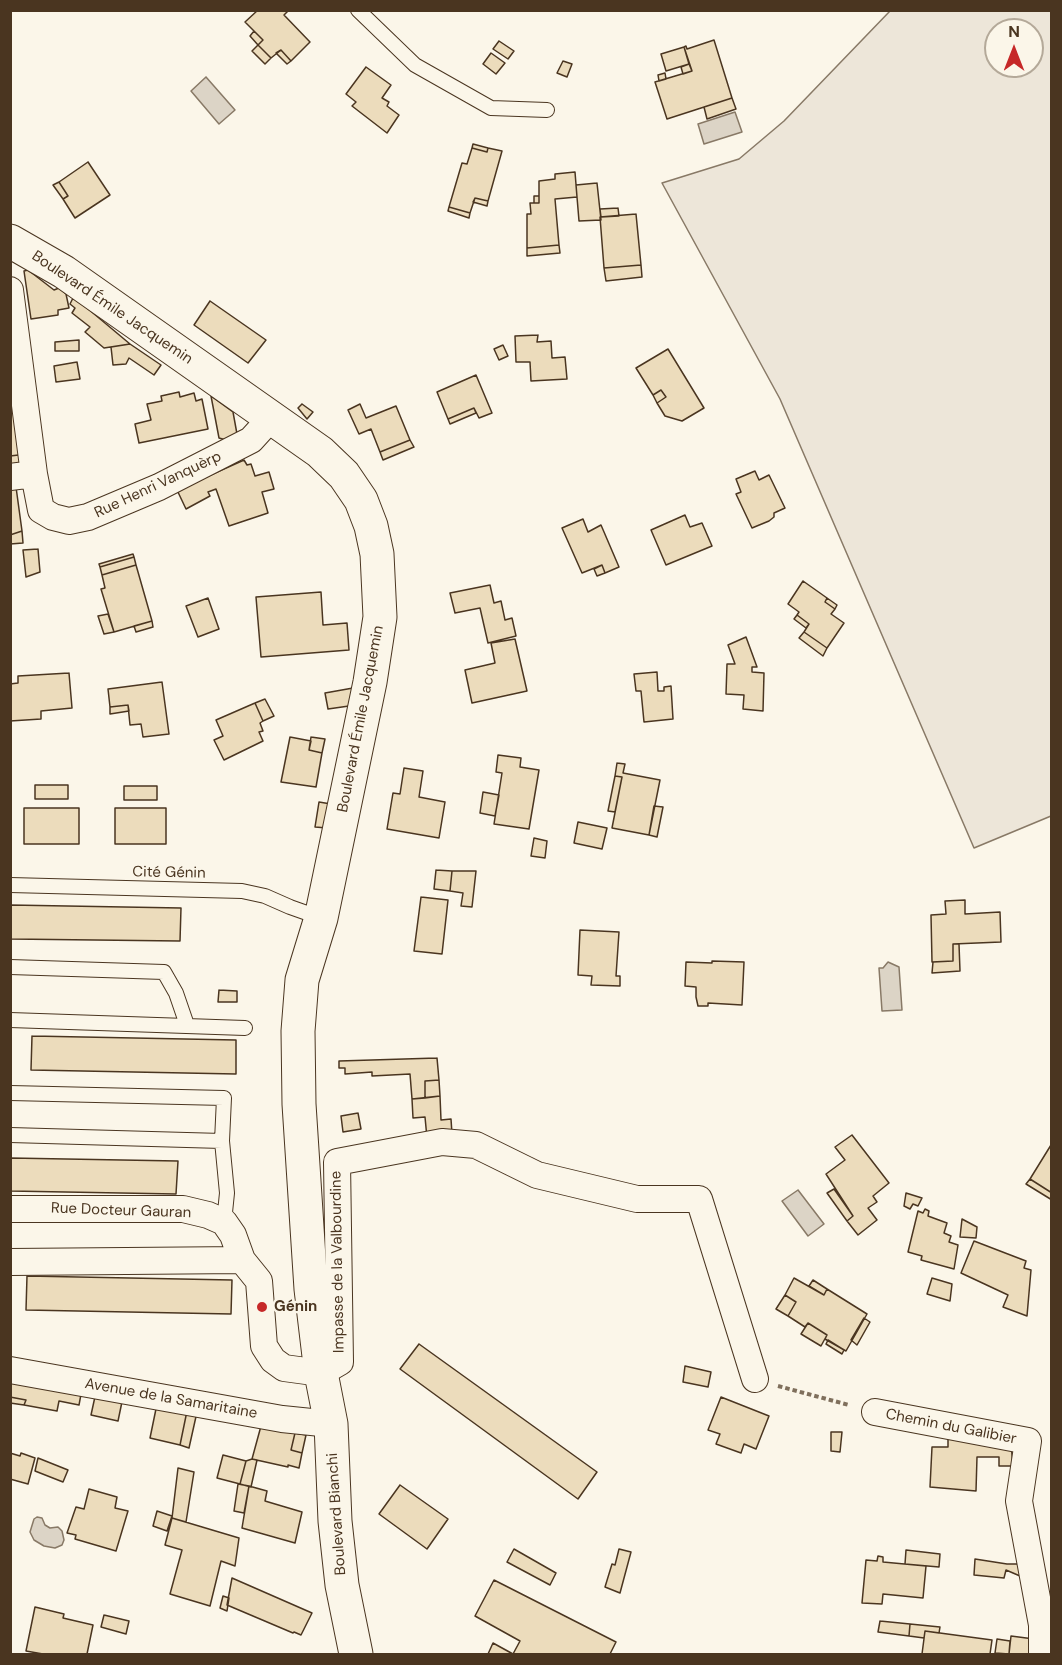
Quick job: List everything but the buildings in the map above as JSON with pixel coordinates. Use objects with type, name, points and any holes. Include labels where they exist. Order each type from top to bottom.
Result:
[{"type":"main road","name":"Boulevard Émile Jacquemin","points":[[10,241],[64,272],[320,452],[344,475],[371,526],[377,554],[380,617],[370,682],[321,918],[302,980],[298,1031],[299,1104],[311,1289],[321,1373]]},
{"type":"main road","name":"Boulevard Bianchi","points":[[321,1373],[331,1424],[335,1521],[342,1585],[356,1654]]},
{"type":"street","name":"Rue Henri Vanquèrp","points":[[10,290],[22,476],[41,510],[53,517],[69,521],[88,517],[159,487],[251,440],[271,418]]},
{"type":"street","name":"Impasse de la Valbourdine","points":[[321,1373],[340,1362],[337,1162],[442,1142],[476,1145],[537,1175],[637,1199],[699,1199],[755,1379]]},
{"type":"street","name":"Rue Docteur Gauran","points":[[10,1209],[183,1209],[208,1215],[224,1222]]},
{"type":"street","points":[[224,1222],[233,1235],[242,1260],[259,1281],[264,1346],[273,1360],[284,1368],[321,1373]]},
{"type":"street","points":[[10,1262],[242,1260]]},
{"type":"street","name":"Avenue de la Samaritaine","points":[[10,1370],[282,1419],[331,1424]]},
{"type":"street","name":"Chemin du Galibier","points":[[875,1412],[1028,1441],[1019,1501],[1042,1625],[1042,1654]]},
{"type":"lane","points":[[358,10],[415,65],[491,108],[547,110]]},
{"type":"lane","name":"Cité Génin","points":[[10,885],[242,891],[266,896],[321,918]]},
{"type":"lane","points":[[10,968],[164,972],[176,993],[187,1025]]},
{"type":"lane","points":[[10,1020],[245,1028]]},
{"type":"lane","points":[[10,1093],[224,1098],[222,1141],[227,1194],[224,1222]]},
{"type":"lane","points":[[10,1135],[222,1141]]},
{"type":"path","points":[[755,1379],[875,1412]]},
{"type":"shaded area","points":[[890,11],[1051,11],[1051,816],[974,848],[780,399],[662,183],[739,159],[784,121]]},
{"type":"shaded area","points":[[206,77],[235,110],[219,124],[191,91]]},
{"type":"shaded area","points":[[735,112],[742,132],[704,144],[698,124]]},
{"type":"shaded area","points":[[888,962],[899,967],[902,1010],[882,1011],[879,968],[883,968]]},
{"type":"shaded area","points":[[798,1190],[824,1224],[808,1236],[782,1201]]},
{"type":"shaded area","points":[[42,1518],[45,1525],[50,1528],[58,1527],[62,1531],[64,1540],[62,1545],[55,1548],[44,1546],[34,1540],[30,1532],[34,1519]]},
{"type":"place","name":"Génin","points":[[262,1307]]}]
